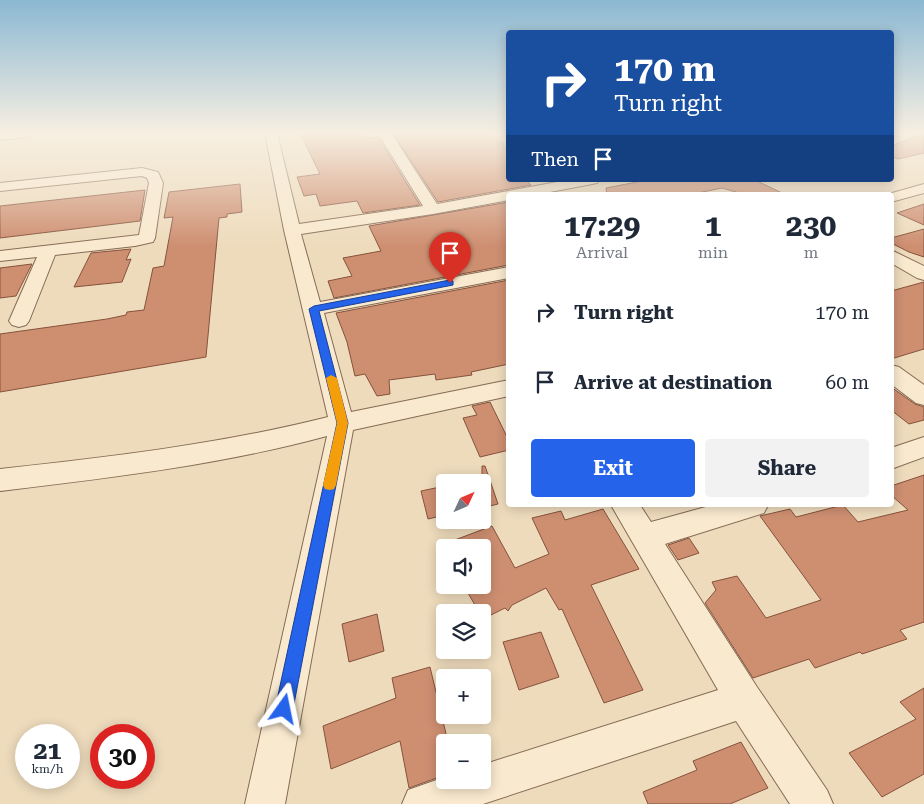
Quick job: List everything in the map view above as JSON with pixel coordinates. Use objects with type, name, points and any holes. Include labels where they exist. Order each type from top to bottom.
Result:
[{"type":"street","points":[[265,804],[342,423],[292,230],[279,171]]},
{"type":"street","points":[[408,171],[433,209]]},
{"type":"street","points":[[0,188],[142,172],[153,175],[156,184],[147,238],[0,256]]},
{"type":"street","points":[[512,192],[558,182]]},
{"type":"street","points":[[894,196],[920,192]]},
{"type":"street","points":[[292,230],[433,209],[506,193]]},
{"type":"street","points":[[19,321],[48,251]]},
{"type":"street","points":[[894,257],[924,274]]},
{"type":"street","points":[[314,309],[506,273]]},
{"type":"street","points":[[894,374],[924,398]]},
{"type":"street","points":[[0,480],[128,464],[284,438],[342,423],[506,389]]},
{"type":"street","points":[[894,458],[924,447]]},
{"type":"street","points":[[626,507],[744,700],[812,804]]},
{"type":"street","points":[[645,537],[747,507]]},
{"type":"street","points":[[422,804],[744,700]]},
{"type":"building","points":[[318,171],[399,171],[420,205],[363,213],[357,201],[320,206],[316,194],[304,196],[297,177],[320,174]]},
{"type":"building","points":[[417,171],[506,171],[506,182],[528,182],[531,185],[438,202]]},
{"type":"building","points":[[637,182],[759,182],[780,192],[736,192],[722,188],[703,192],[607,192],[606,188]]},
{"type":"building","points":[[240,184],[242,212],[227,214],[227,217],[219,218],[206,357],[0,392],[0,334],[107,319],[126,315],[127,312],[144,310],[153,268],[164,266],[173,217],[164,218],[169,192]]},
{"type":"building","points":[[145,190],[140,221],[0,238],[0,206]]},
{"type":"building","points":[[506,203],[506,266],[334,298],[328,281],[352,276],[343,258],[381,251],[369,226]]},
{"type":"building","points":[[924,204],[924,225],[897,213]]},
{"type":"building","points":[[924,229],[924,257],[894,244],[894,237]]},
{"type":"building","points":[[131,249],[126,260],[131,259],[122,282],[74,287],[91,253]]},
{"type":"building","points":[[32,264],[16,296],[0,298],[0,268]]},
{"type":"building","points":[[506,281],[506,365],[471,372],[472,375],[436,380],[435,374],[389,380],[390,394],[377,396],[365,374],[355,376],[347,342],[336,313]]},
{"type":"building","points":[[924,282],[924,349],[894,358],[894,290]]},
{"type":"building","points":[[894,389],[915,404],[924,407],[924,420],[909,424],[894,412]]},
{"type":"building","points":[[490,402],[506,435],[506,451],[480,457],[463,418],[477,415],[472,406]]},
{"type":"building","points":[[482,466],[485,466],[488,474],[482,474]]},
{"type":"building","points":[[924,475],[924,622],[900,630],[907,639],[862,654],[860,652],[815,668],[809,659],[753,678],[705,603],[716,590],[712,582],[737,576],[766,618],[821,600],[760,516],[790,509],[796,517],[835,507],[845,507],[858,522],[908,510],[894,498],[894,485]]},
{"type":"building","points":[[491,484],[498,504],[491,506]]},
{"type":"building","points":[[436,488],[436,517],[428,519],[421,491]]},
{"type":"building","points":[[603,509],[639,569],[591,585],[643,690],[604,703],[562,609],[559,610],[546,588],[512,605],[508,611],[505,608],[491,615],[491,604],[474,604],[469,594],[491,594],[491,539],[458,539],[484,529],[491,529],[492,526],[515,568],[549,554],[532,518],[561,511],[565,520]]},
{"type":"building","points":[[689,538],[699,553],[678,560],[668,545]]},
{"type":"building","points":[[377,614],[384,651],[349,662],[342,624]]},
{"type":"building","points":[[541,632],[559,677],[519,690],[503,642]]},
{"type":"building","points":[[430,667],[436,692],[436,724],[444,724],[446,734],[436,734],[436,778],[409,788],[400,741],[331,769],[323,726],[396,698],[392,678]]},
{"type":"building","points":[[924,688],[924,774],[882,797],[849,753],[916,719],[900,702]]},
{"type":"building","points":[[741,742],[768,788],[730,804],[648,804],[643,792],[697,770],[693,761]]},
{"type":"slow traffic","points":[[330,485],[342,423],[331,378]]},
{"type":"route","points":[[284,709],[342,423],[314,309],[450,283]]}]
